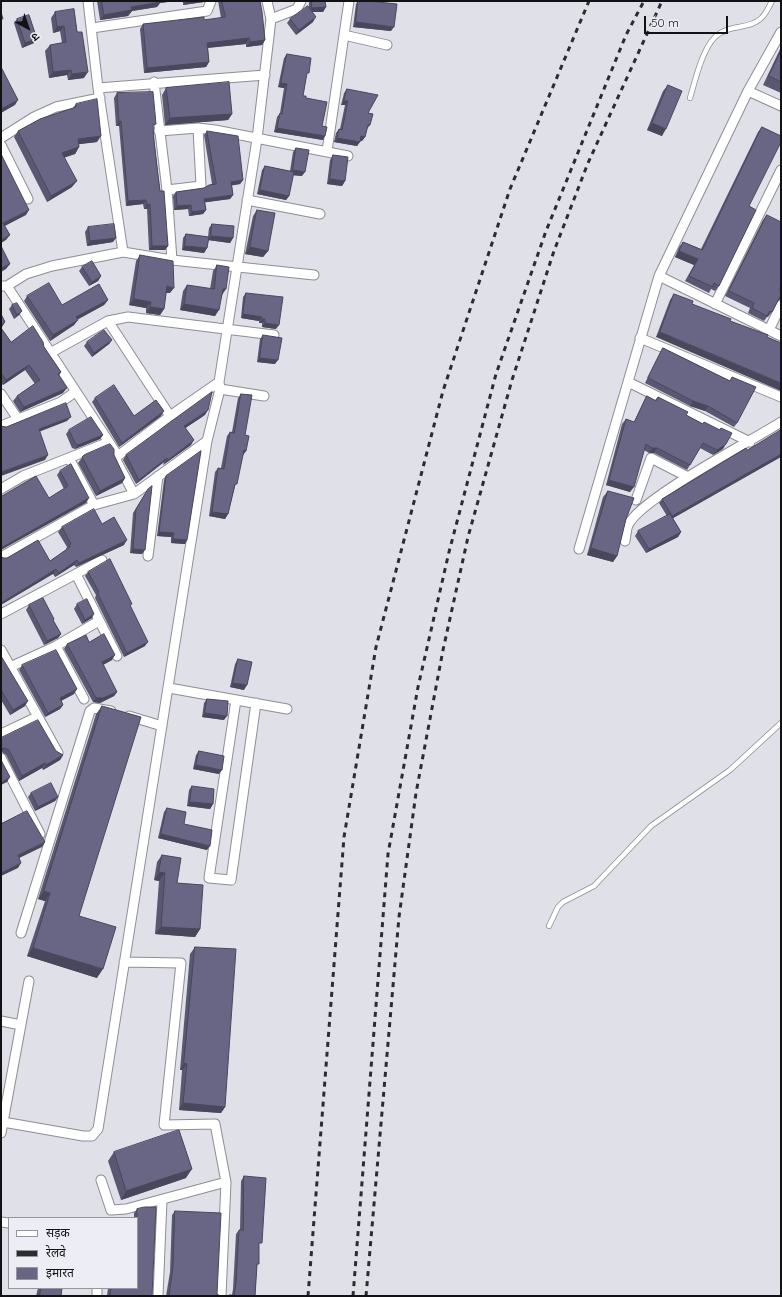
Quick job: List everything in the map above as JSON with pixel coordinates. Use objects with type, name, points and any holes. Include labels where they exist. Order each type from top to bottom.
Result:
[{"type":"street","points":[[88,1],[98,88],[124,252]]},
{"type":"street","points":[[92,28],[207,11],[211,1]]},
{"type":"street","points":[[3,1122],[83,1136],[92,1136],[98,1129],[207,441],[220,385],[226,329],[257,139],[271,19],[267,1]]},
{"type":"street","points":[[271,19],[297,9],[301,1]]},
{"type":"street","points":[[327,151],[348,1]]},
{"type":"street","points":[[579,549],[600,490],[628,382],[658,276],[748,91],[781,32]]},
{"type":"street","points":[[344,35],[387,45]]},
{"type":"street","points":[[98,88],[154,82],[265,75]]},
{"type":"street","points":[[154,82],[167,190],[172,260]]},
{"type":"street","points":[[748,91],[781,106]]},
{"type":"street","points":[[1,138],[34,117],[56,107],[100,98]]},
{"type":"street","points":[[159,131],[198,128],[348,156]]},
{"type":"street","points":[[167,190],[201,186],[198,128]]},
{"type":"street","points":[[1,144],[28,199]]},
{"type":"street","points":[[715,304],[781,170]]},
{"type":"street","points":[[247,200],[320,214]]},
{"type":"street","points":[[118,456],[4,286],[26,274],[52,266],[124,252],[236,268],[314,275]]},
{"type":"street","points":[[658,276],[781,336]]},
{"type":"street","points":[[769,330],[781,305]]},
{"type":"street","points":[[50,353],[108,321],[128,317],[274,335]]},
{"type":"street","points":[[108,321],[170,416]]},
{"type":"street","points":[[640,338],[781,397]]},
{"type":"street","points":[[628,382],[750,442]]},
{"type":"street","points":[[134,494],[115,458],[170,416],[220,385],[264,396]]},
{"type":"street","points":[[1,426],[61,402],[75,392]]},
{"type":"street","points":[[1,394],[18,419]]},
{"type":"street","points":[[625,540],[628,525],[643,509],[688,477],[750,442],[781,422]]},
{"type":"street","points":[[1,557],[94,505],[134,494],[207,441]]},
{"type":"street","points":[[1,489],[23,476],[110,442]]},
{"type":"street","points":[[69,458],[94,505]]},
{"type":"street","points":[[643,509],[632,499],[651,458],[688,477]]},
{"type":"street","points":[[148,556],[158,476]]},
{"type":"street","points":[[1,614],[102,560]]},
{"type":"street","points":[[76,574],[116,656]]},
{"type":"street","points":[[10,668],[56,646],[99,621]]},
{"type":"street","points":[[56,646],[84,698]]},
{"type":"street","points":[[1,650],[58,753]]},
{"type":"street","points":[[169,688],[287,709]]},
{"type":"street","points":[[236,700],[209,878],[231,880],[256,703]]},
{"type":"street","points":[[21,933],[90,711],[94,708],[103,709],[162,726]]},
{"type":"street","points":[[1,734],[37,716]]},
{"type":"street","points":[[1,758],[40,834]]},
{"type":"street","points":[[124,962],[181,963],[164,1125],[215,1124],[226,1182],[221,1296]]},
{"type":"street","points":[[1,1133],[29,981]]},
{"type":"street","points":[[1,1021],[21,1025]]},
{"type":"street","points":[[101,1180],[111,1210],[126,1209],[226,1182]]},
{"type":"street","points":[[158,1296],[162,1200]]},
{"type":"lane","points":[[690,98],[706,51],[714,38],[727,29],[754,24],[764,15],[772,1]]},
{"type":"lane","points":[[550,926],[558,907],[563,902],[594,886],[651,826],[730,770],[781,723]]},
{"type":"building","points":[[102,1],[161,2],[131,7],[132,10],[104,15]]},
{"type":"building","points":[[222,1],[260,1],[265,40],[250,42],[249,38],[207,43],[209,62],[147,68],[143,24],[204,17],[204,20],[225,17]]},
{"type":"building","points":[[312,1],[325,1],[326,7],[312,8]]},
{"type":"building","points":[[358,1],[397,4],[394,27],[356,22]]},
{"type":"building","points":[[308,6],[316,17],[299,30],[290,19]]},
{"type":"building","points":[[74,9],[77,32],[82,32],[88,72],[72,74],[71,70],[53,72],[50,45],[66,42],[64,26],[57,27],[55,12]]},
{"type":"building","points":[[29,15],[37,39],[25,43],[17,19]]},
{"type":"building","points":[[781,51],[781,82],[769,76]]},
{"type":"building","points":[[287,54],[311,58],[303,96],[306,96],[306,98],[327,102],[322,126],[327,127],[325,136],[277,128],[280,113],[282,114],[287,84],[281,83]]},
{"type":"building","points":[[1,67],[18,100],[1,109]]},
{"type":"building","points":[[229,82],[232,114],[170,118],[166,88]]},
{"type":"building","points":[[668,85],[682,91],[666,129],[652,123]]},
{"type":"building","points":[[347,89],[378,95],[368,113],[373,114],[370,125],[368,125],[365,137],[361,136],[360,142],[337,138],[339,129],[342,130],[348,101],[344,101]]},
{"type":"building","points":[[153,92],[156,124],[153,125],[154,142],[160,191],[164,191],[168,246],[152,246],[150,204],[147,205],[146,200],[128,201],[121,121],[119,122],[117,93]]},
{"type":"building","points":[[97,99],[101,136],[78,139],[79,147],[62,153],[77,181],[51,196],[18,131],[40,119],[76,107],[76,104]]},
{"type":"building","points":[[762,127],[781,136],[781,142],[749,206],[756,210],[719,286],[714,283],[713,287],[689,276],[698,259],[679,251],[683,242],[702,250]]},
{"type":"building","points":[[207,131],[238,136],[243,180],[231,182],[233,195],[204,199],[206,210],[192,212],[191,205],[177,206],[176,192],[204,188],[209,185],[216,184]]},
{"type":"building","points":[[296,148],[309,150],[305,172],[293,170]]},
{"type":"building","points":[[1,154],[29,210],[3,223],[10,235],[1,240]]},
{"type":"building","points":[[333,155],[348,157],[345,181],[330,179]]},
{"type":"building","points":[[265,166],[294,172],[289,196],[260,190]]},
{"type":"building","points":[[257,210],[275,213],[268,251],[250,247]]},
{"type":"building","points":[[767,215],[781,222],[781,285],[779,290],[781,291],[781,295],[772,312],[770,311],[767,316],[752,308],[754,303],[729,291]]},
{"type":"building","points":[[114,224],[116,238],[90,241],[88,227]]},
{"type":"building","points":[[212,224],[234,226],[233,238],[211,236]]},
{"type":"building","points":[[186,234],[209,237],[207,248],[185,246]]},
{"type":"building","points":[[1,246],[10,264],[1,268]]},
{"type":"building","points":[[140,255],[173,261],[174,288],[167,286],[164,309],[150,307],[151,302],[134,299]]},
{"type":"building","points":[[92,261],[101,276],[92,282],[82,267]]},
{"type":"building","points":[[217,265],[229,267],[226,289],[223,289],[219,310],[184,304],[187,285],[214,289]]},
{"type":"building","points":[[49,283],[62,305],[99,284],[108,300],[76,317],[78,320],[53,335],[27,296]]},
{"type":"building","points":[[246,293],[283,297],[279,325],[265,323],[265,319],[262,319],[262,317],[243,314]]},
{"type":"building","points":[[674,294],[693,301],[692,304],[731,319],[730,321],[768,335],[767,337],[781,343],[781,383],[660,332]]},
{"type":"building","points":[[17,303],[22,311],[17,315],[12,305]]},
{"type":"building","points":[[1,314],[5,322],[1,325]]},
{"type":"building","points":[[33,326],[43,342],[44,347],[61,372],[58,374],[67,388],[24,407],[17,396],[40,380],[29,365],[6,380],[1,373],[1,328],[11,342]]},
{"type":"building","points":[[104,330],[112,340],[94,353],[87,342]]},
{"type":"building","points":[[263,335],[282,338],[278,360],[260,358]]},
{"type":"building","points":[[663,348],[730,381],[732,377],[756,387],[737,423],[708,406],[693,401],[648,378]]},
{"type":"building","points":[[114,385],[134,416],[156,400],[164,411],[122,443],[95,398]]},
{"type":"building","points":[[212,392],[208,410],[184,426],[194,440],[167,461],[167,458],[139,480],[126,455]]},
{"type":"building","points":[[241,394],[252,395],[245,435],[249,436],[246,451],[244,450],[237,484],[235,484],[228,514],[212,512],[218,468],[224,469],[230,432],[234,433]]},
{"type":"building","points":[[647,396],[656,401],[658,397],[688,412],[686,415],[703,424],[704,422],[720,430],[721,428],[732,433],[726,444],[717,450],[703,443],[690,465],[646,444],[634,487],[609,480],[626,419],[634,422]]},
{"type":"building","points":[[66,403],[71,417],[39,429],[48,455],[1,472],[1,426],[6,427]]},
{"type":"building","points":[[91,417],[103,435],[78,445],[75,443],[69,430]]},
{"type":"building","points":[[781,430],[781,454],[672,516],[662,499],[746,448],[747,450]]},
{"type":"building","points":[[110,444],[114,449],[114,455],[125,478],[100,491],[82,457]]},
{"type":"building","points":[[201,451],[187,540],[173,539],[174,533],[159,532],[166,476]]},
{"type":"building","points":[[71,464],[89,498],[1,548],[1,495],[2,496],[36,476],[49,498],[68,486],[60,471]]},
{"type":"building","points":[[152,486],[145,550],[133,549],[136,509],[148,489]]},
{"type":"building","points":[[608,491],[634,498],[626,519],[617,556],[591,548]]},
{"type":"building","points":[[94,509],[102,524],[114,517],[127,540],[79,563],[77,560],[59,573],[56,569],[1,603],[1,557],[7,558],[38,540],[50,561],[70,547],[69,545],[71,544],[62,527]]},
{"type":"building","points":[[670,514],[681,532],[649,549],[638,531]]},
{"type":"building","points":[[110,559],[132,604],[130,605],[148,642],[127,653],[98,594],[99,592],[88,572]]},
{"type":"building","points":[[43,598],[61,634],[47,641],[29,605]]},
{"type":"building","points":[[87,599],[94,614],[85,620],[77,604]]},
{"type":"building","points":[[104,634],[115,655],[102,662],[117,692],[103,698],[96,698],[67,644],[86,635],[89,642]]},
{"type":"building","points":[[56,650],[77,689],[60,698],[63,705],[48,713],[22,665]]},
{"type":"building","points":[[1,656],[28,701],[13,710],[1,690]]},
{"type":"building","points":[[238,659],[252,662],[247,685],[233,683]]},
{"type":"building","points":[[207,699],[228,701],[227,716],[205,713]]},
{"type":"building","points":[[102,706],[141,717],[79,916],[116,927],[103,969],[33,948],[50,893],[44,891]]},
{"type":"building","points":[[38,720],[56,751],[63,755],[22,776],[9,750],[5,748],[1,749],[1,738]]},
{"type":"building","points":[[199,751],[224,756],[222,770],[196,765]]},
{"type":"building","points":[[1,760],[10,777],[1,783]]},
{"type":"building","points":[[51,783],[58,797],[38,807],[31,793]]},
{"type":"building","points":[[192,786],[214,789],[213,804],[190,802]]},
{"type":"building","points":[[167,808],[186,812],[184,824],[212,830],[210,846],[161,834]]},
{"type":"building","points":[[27,811],[45,842],[18,855],[21,863],[1,873],[1,821],[2,823]]},
{"type":"building","points":[[162,855],[181,858],[177,883],[203,885],[200,929],[161,927],[165,873],[159,872]]},
{"type":"building","points":[[195,947],[236,949],[225,1107],[183,1103],[187,1064],[184,1063]]},
{"type":"building","points":[[179,1130],[192,1169],[126,1191],[114,1152]]},
{"type":"building","points":[[244,1176],[266,1178],[262,1243],[259,1243],[259,1264],[257,1264],[255,1296],[228,1296],[234,1295],[236,1284],[239,1230],[243,1230]]},
{"type":"building","points":[[156,1207],[152,1296],[110,1296],[111,1289],[138,1289],[137,1209]]},
{"type":"building","points":[[175,1211],[221,1213],[217,1294],[220,1296],[169,1296],[173,1267]]},
{"type":"building","points":[[41,1289],[62,1289],[61,1296],[40,1296]]},
{"type":"railway","points":[[308,1296],[344,837],[376,647],[443,391],[510,189],[589,1]]},
{"type":"railway","points":[[353,1296],[388,854],[418,687],[449,552],[496,374],[546,231],[626,35],[644,1]]},
{"type":"railway","points":[[366,1296],[399,917],[416,793],[443,650],[468,537],[512,380],[554,251],[588,163],[662,1]]}]
